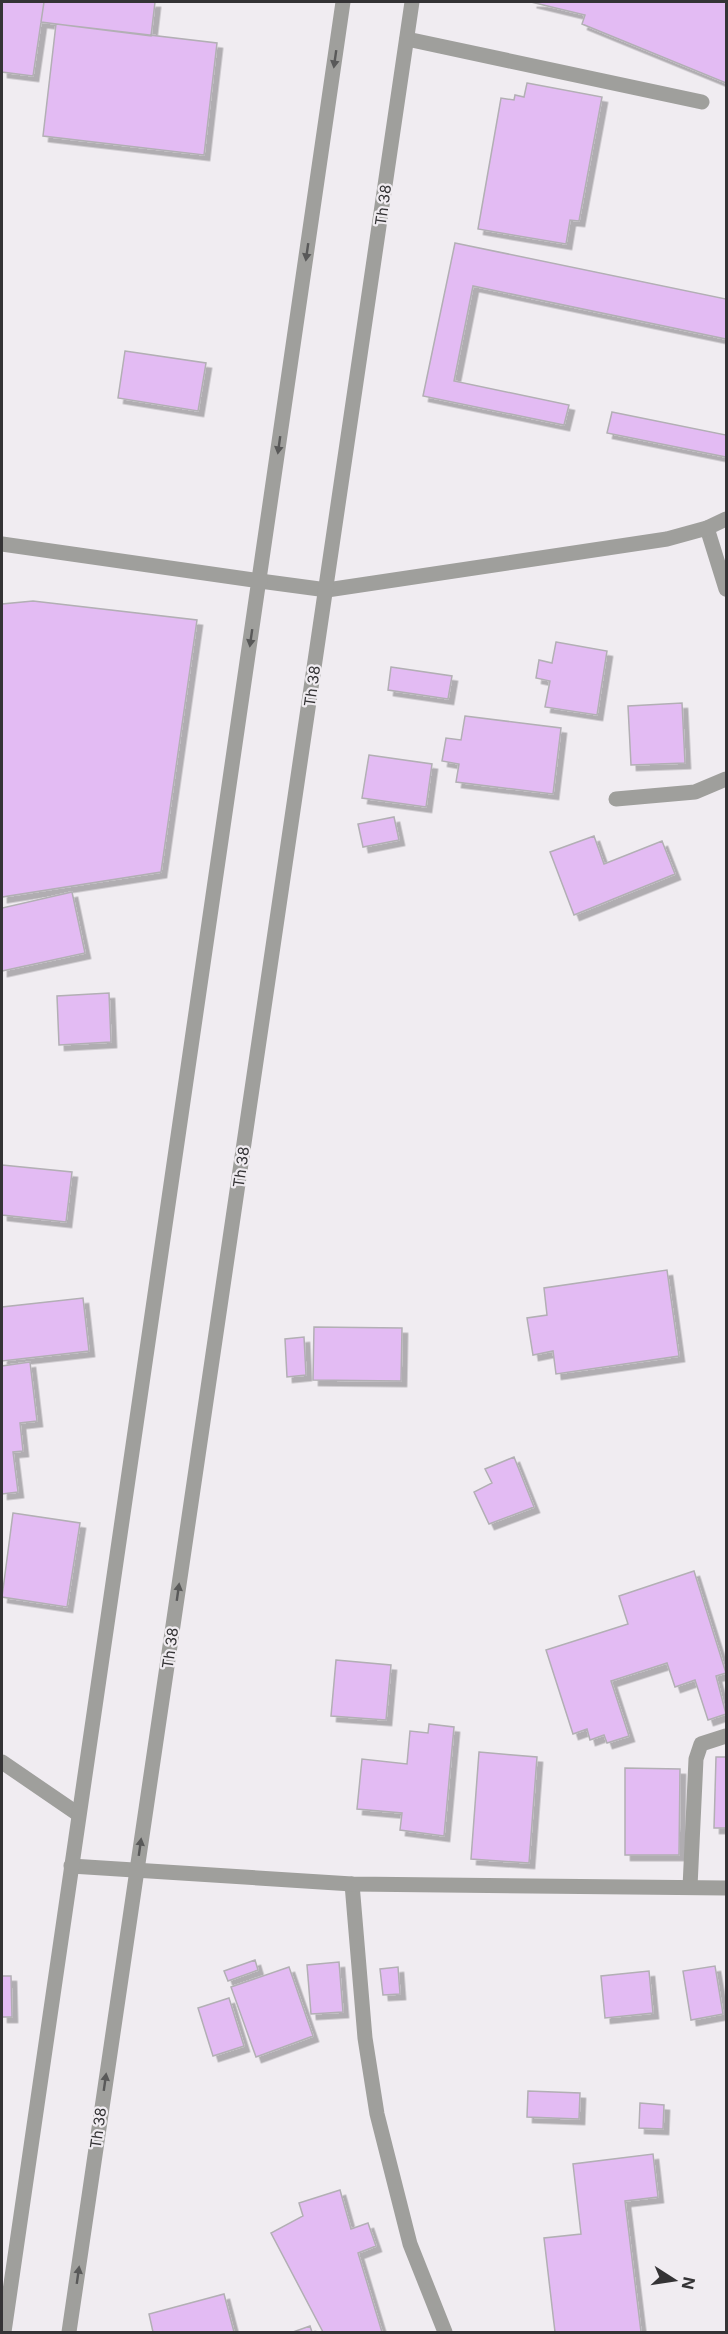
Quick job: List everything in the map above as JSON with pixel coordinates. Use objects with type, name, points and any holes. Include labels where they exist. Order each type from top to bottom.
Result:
[{"type":"street","points":[[3,2332],[343,2]]},
{"type":"street","name":"Th 38","points":[[69,2332],[412,2]]},
{"type":"street","points":[[407,39],[702,102]]},
{"type":"street","points":[[2,544],[327,590],[667,539],[707,528],[726,519]]},
{"type":"street","points":[[707,528],[726,589]]},
{"type":"street","points":[[616,799],[695,792],[726,779]]},
{"type":"street","points":[[690,1887],[696,1759],[701,1744],[726,1736]]},
{"type":"street","points":[[2,1762],[78,1814]]},
{"type":"street","points":[[71,1866],[352,1884],[726,1888]]},
{"type":"street","points":[[352,1884],[365,2038],[378,2114],[411,2244],[445,2332]]},
{"type":"building","points":[[2,2],[44,2],[33,76],[2,72]]},
{"type":"building","points":[[44,2],[155,2],[151,36],[41,22]]},
{"type":"building","points":[[531,2],[726,2],[726,83],[582,24],[585,15]]},
{"type":"building","points":[[56,24],[217,43],[204,155],[43,136]]},
{"type":"building","points":[[527,83],[602,97],[579,221],[570,220],[566,244],[478,229],[501,98],[514,100],[515,95],[524,97]]},
{"type":"building","points":[[455,243],[726,299],[726,339],[473,286],[454,381],[569,405],[564,425],[423,396]]},
{"type":"building","points":[[125,351],[206,363],[198,411],[118,398]]},
{"type":"building","points":[[612,412],[726,435],[726,457],[607,433]]},
{"type":"building","points":[[33,601],[197,620],[161,872],[2,897],[2,604]]},
{"type":"building","points":[[556,642],[607,651],[597,715],[545,707],[550,681],[536,678],[539,660],[552,663]]},
{"type":"building","points":[[391,667],[452,676],[448,699],[388,690]]},
{"type":"building","points":[[682,703],[685,763],[631,765],[628,706]]},
{"type":"building","points":[[465,716],[561,728],[553,794],[456,782],[459,764],[442,761],[446,738],[461,740]]},
{"type":"building","points":[[369,755],[432,764],[426,807],[362,798]]},
{"type":"building","points":[[394,817],[399,840],[363,847],[358,824]]},
{"type":"building","points":[[594,836],[604,864],[662,841],[675,874],[574,915],[550,852]]},
{"type":"building","points":[[72,892],[85,953],[2,971],[2,908]]},
{"type":"building","points":[[109,993],[111,1042],[59,1045],[57,996]]},
{"type":"building","points":[[2,1165],[72,1172],[66,1222],[2,1215]]},
{"type":"building","points":[[667,1270],[679,1356],[556,1374],[553,1351],[533,1355],[527,1318],[547,1315],[544,1288]]},
{"type":"building","points":[[83,1298],[89,1351],[2,1361],[2,1307]]},
{"type":"building","points":[[314,1327],[402,1328],[401,1381],[313,1380]]},
{"type":"building","points":[[304,1337],[306,1375],[287,1377],[285,1339]]},
{"type":"building","points":[[30,1362],[37,1421],[20,1423],[23,1451],[13,1452],[18,1492],[2,1494],[2,1366]]},
{"type":"building","points":[[514,1457],[534,1507],[489,1524],[474,1492],[492,1483],[485,1469]]},
{"type":"building","points":[[13,1513],[80,1523],[67,1607],[2,1597]]},
{"type":"building","points":[[694,1571],[726,1673],[716,1676],[726,1714],[708,1720],[695,1680],[675,1687],[667,1663],[611,1681],[629,1736],[607,1743],[604,1735],[590,1740],[587,1729],[573,1734],[546,1650],[628,1624],[619,1596]]},
{"type":"building","points":[[336,1660],[391,1665],[386,1720],[331,1716]]},
{"type":"building","points":[[429,1724],[454,1727],[444,1836],[400,1830],[402,1813],[357,1809],[362,1759],[407,1764],[410,1731],[428,1733]]},
{"type":"building","points":[[479,1752],[537,1757],[529,1863],[471,1859]]},
{"type":"building","points":[[716,1757],[726,1757],[726,1828],[714,1828]]},
{"type":"building","points":[[625,1768],[680,1769],[679,1855],[625,1855]]},
{"type":"building","points":[[255,1960],[258,1970],[228,1981],[224,1971]]},
{"type":"building","points":[[339,1962],[343,2012],[311,2014],[307,1965]]},
{"type":"building","points":[[715,1966],[723,2014],[691,2020],[683,1971]]},
{"type":"building","points":[[289,1967],[313,2036],[256,2057],[231,1987]]},
{"type":"building","points":[[398,1967],[400,1994],[383,1995],[380,1969]]},
{"type":"building","points":[[649,1971],[653,2013],[605,2018],[601,1976]]},
{"type":"building","points":[[2,1976],[11,1976],[12,2017],[2,2017]]},
{"type":"building","points":[[229,1998],[244,2046],[213,2056],[198,2008]]},
{"type":"building","points":[[528,2091],[580,2093],[579,2119],[527,2117]]},
{"type":"building","points":[[640,2103],[664,2105],[663,2129],[639,2128]]},
{"type":"building","points":[[653,2154],[658,2197],[625,2201],[641,2332],[555,2332],[544,2238],[581,2234],[573,2164]]},
{"type":"building","points":[[340,2190],[351,2229],[368,2223],[376,2246],[358,2253],[382,2332],[323,2332],[271,2233],[303,2216],[299,2203]]},
{"type":"building","points":[[224,2294],[234,2332],[153,2332],[149,2314]]},
{"type":"building","points":[[310,2326],[312,2332],[293,2332]]}]
